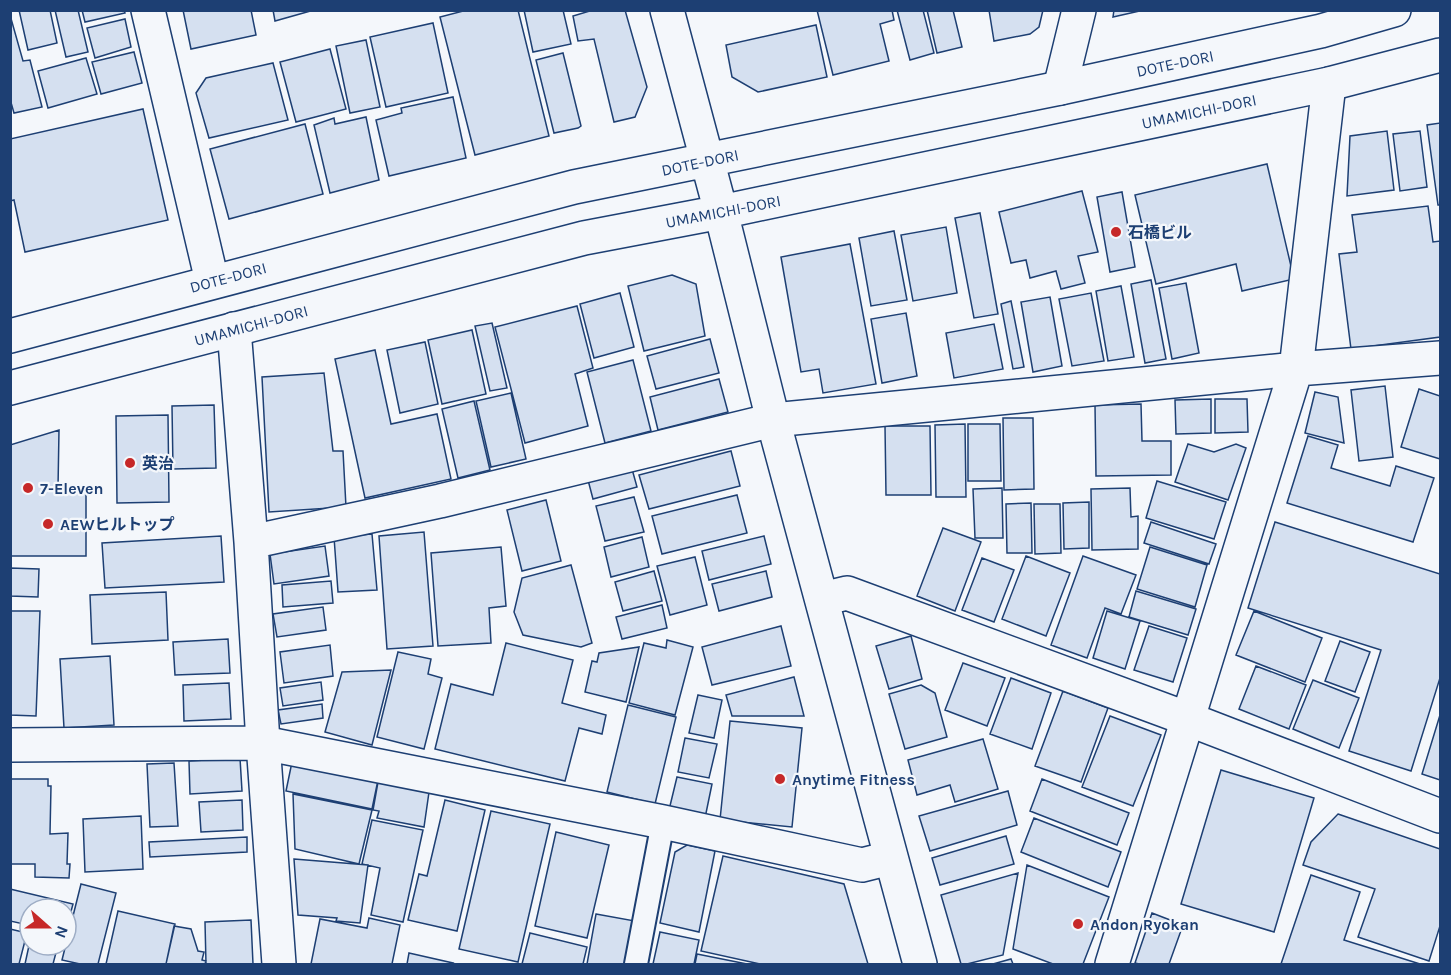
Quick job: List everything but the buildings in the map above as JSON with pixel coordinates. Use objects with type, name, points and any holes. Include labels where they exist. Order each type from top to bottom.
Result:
[{"type":"street","points":[[148,10],[212,281]]},
{"type":"street","points":[[667,10],[773,420],[920,964]]},
{"type":"street","points":[[1060,88],[1079,10]]},
{"type":"street","name":"DOTE-DORI","points":[[10,336],[574,187],[1060,88],[1324,21],[1394,10]]},
{"type":"street","name":"UMAMICHI-DORI","points":[[10,388],[584,238],[721,212],[1329,84],[1440,55]]},
{"type":"street","points":[[1112,964],[1296,369],[1329,84]]},
{"type":"street","points":[[234,329],[251,542],[279,964]]},
{"type":"street","points":[[251,542],[440,501],[773,420],[1296,369],[1440,358]]},
{"type":"street","points":[[822,599],[847,593],[1188,719],[1440,816]]},
{"type":"street","points":[[10,745],[263,743],[663,822],[862,865],[890,858]]},
{"type":"lane","points":[[636,964],[663,822]]},
{"type":"place","name":"石橋ビル","points":[[1116,232]]},
{"type":"place","name":"英治","points":[[130,463]]},
{"type":"place","name":"7-Eleven","points":[[28,488]]},
{"type":"place","name":"AEWヒルトップ","points":[[48,524]]},
{"type":"place","name":"Anytime Fitness","points":[[780,779]]},
{"type":"place","name":"Andon Ryokan","points":[[1078,924]]}]
